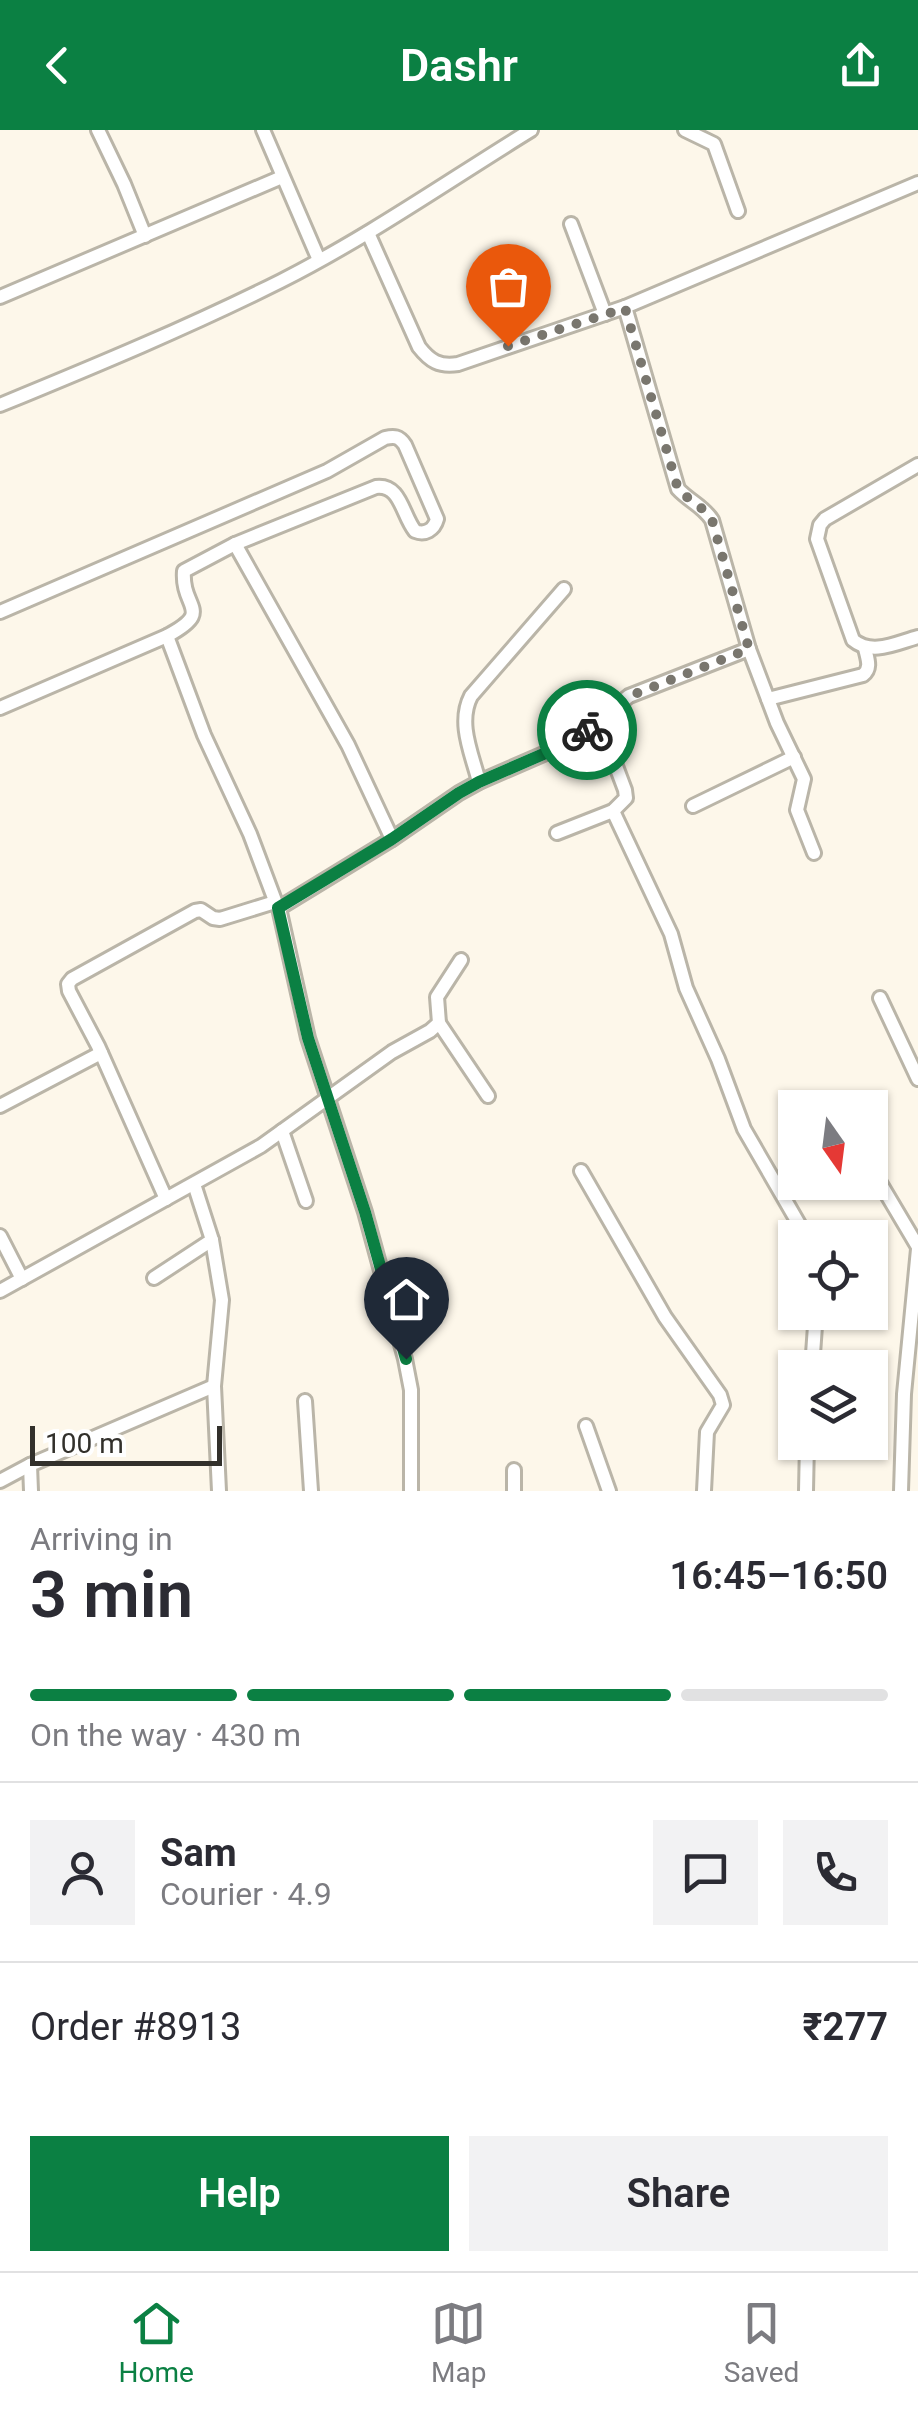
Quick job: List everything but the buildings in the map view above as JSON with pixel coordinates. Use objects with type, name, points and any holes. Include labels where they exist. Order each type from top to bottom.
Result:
[{"type":"street","points":[[98,130],[144,236]]},
{"type":"street","points":[[263,130],[319,260]]},
{"type":"street","points":[[0,405],[151,342],[282,280],[368,233],[531,130]]},
{"type":"street","points":[[685,130],[714,144],[738,211]]},
{"type":"street","points":[[0,297],[282,177]]},
{"type":"street","points":[[368,233],[428,358],[437,364],[458,364],[625,308],[918,183]]},
{"type":"street","points":[[572,224],[605,314]]},
{"type":"street","points":[[625,308],[678,489],[706,510],[712,520],[749,649],[804,780],[797,810],[814,853]]},
{"type":"street","points":[[0,612],[328,471],[394,436],[401,439],[436,519],[428,532],[415,531],[392,489],[384,486],[235,544],[184,571],[193,610],[188,625],[0,708]]},
{"type":"street","points":[[918,465],[826,520],[817,538],[854,640],[874,649],[918,637]]},
{"type":"street","points":[[235,544],[348,745],[392,839]]},
{"type":"street","points":[[479,782],[465,708],[471,696],[564,588]]},
{"type":"street","points":[[167,636],[204,735],[250,834],[277,905],[308,1038],[365,1212],[406,1359],[411,1390],[410,1491]]},
{"type":"street","points":[[768,698],[863,675],[868,672],[865,648]]},
{"type":"street","points":[[166,1199],[69,991],[72,979],[198,910],[220,919],[277,905],[392,839],[479,782],[580,736],[630,696],[749,649]]},
{"type":"street","points":[[557,833],[613,811],[626,798],[600,721]]},
{"type":"street","points":[[693,806],[794,757]]},
{"type":"street","points":[[613,811],[671,934],[686,988],[744,1130],[796,1220]]},
{"type":"street","points":[[462,960],[436,997],[438,1023],[488,1096]]},
{"type":"street","points":[[880,998],[918,1080]]},
{"type":"street","points":[[0,1292],[261,1146],[438,1023]]},
{"type":"street","points":[[0,1106],[101,1053]]},
{"type":"street","points":[[282,1131],[306,1201]]},
{"type":"street","points":[[582,1171],[664,1316],[720,1395],[722,1405],[705,1442],[704,1491]]},
{"type":"street","points":[[194,1184],[212,1240],[222,1312],[214,1386],[220,1491]]},
{"type":"street","points":[[888,1197],[918,1248],[904,1394],[900,1491]]},
{"type":"street","points":[[0,1236],[22,1279]]},
{"type":"street","points":[[154,1278],[212,1240]]},
{"type":"street","points":[[0,1482],[30,1465],[214,1386]]},
{"type":"street","points":[[305,1402],[311,1491]]},
{"type":"street","points":[[586,1426],[609,1491]]},
{"type":"street","points":[[806,1491],[807,1460]]},
{"type":"street","points":[[30,1465],[30,1491]]},
{"type":"street","points":[[514,1470],[514,1491]]},
{"type":"way so far","points":[[508,346],[625,308],[678,489],[706,510],[712,520],[749,649],[630,696],[587,730]]},
{"type":"route","points":[[406,1359],[365,1212],[308,1038],[278,908],[459,793],[587,730]]}]
